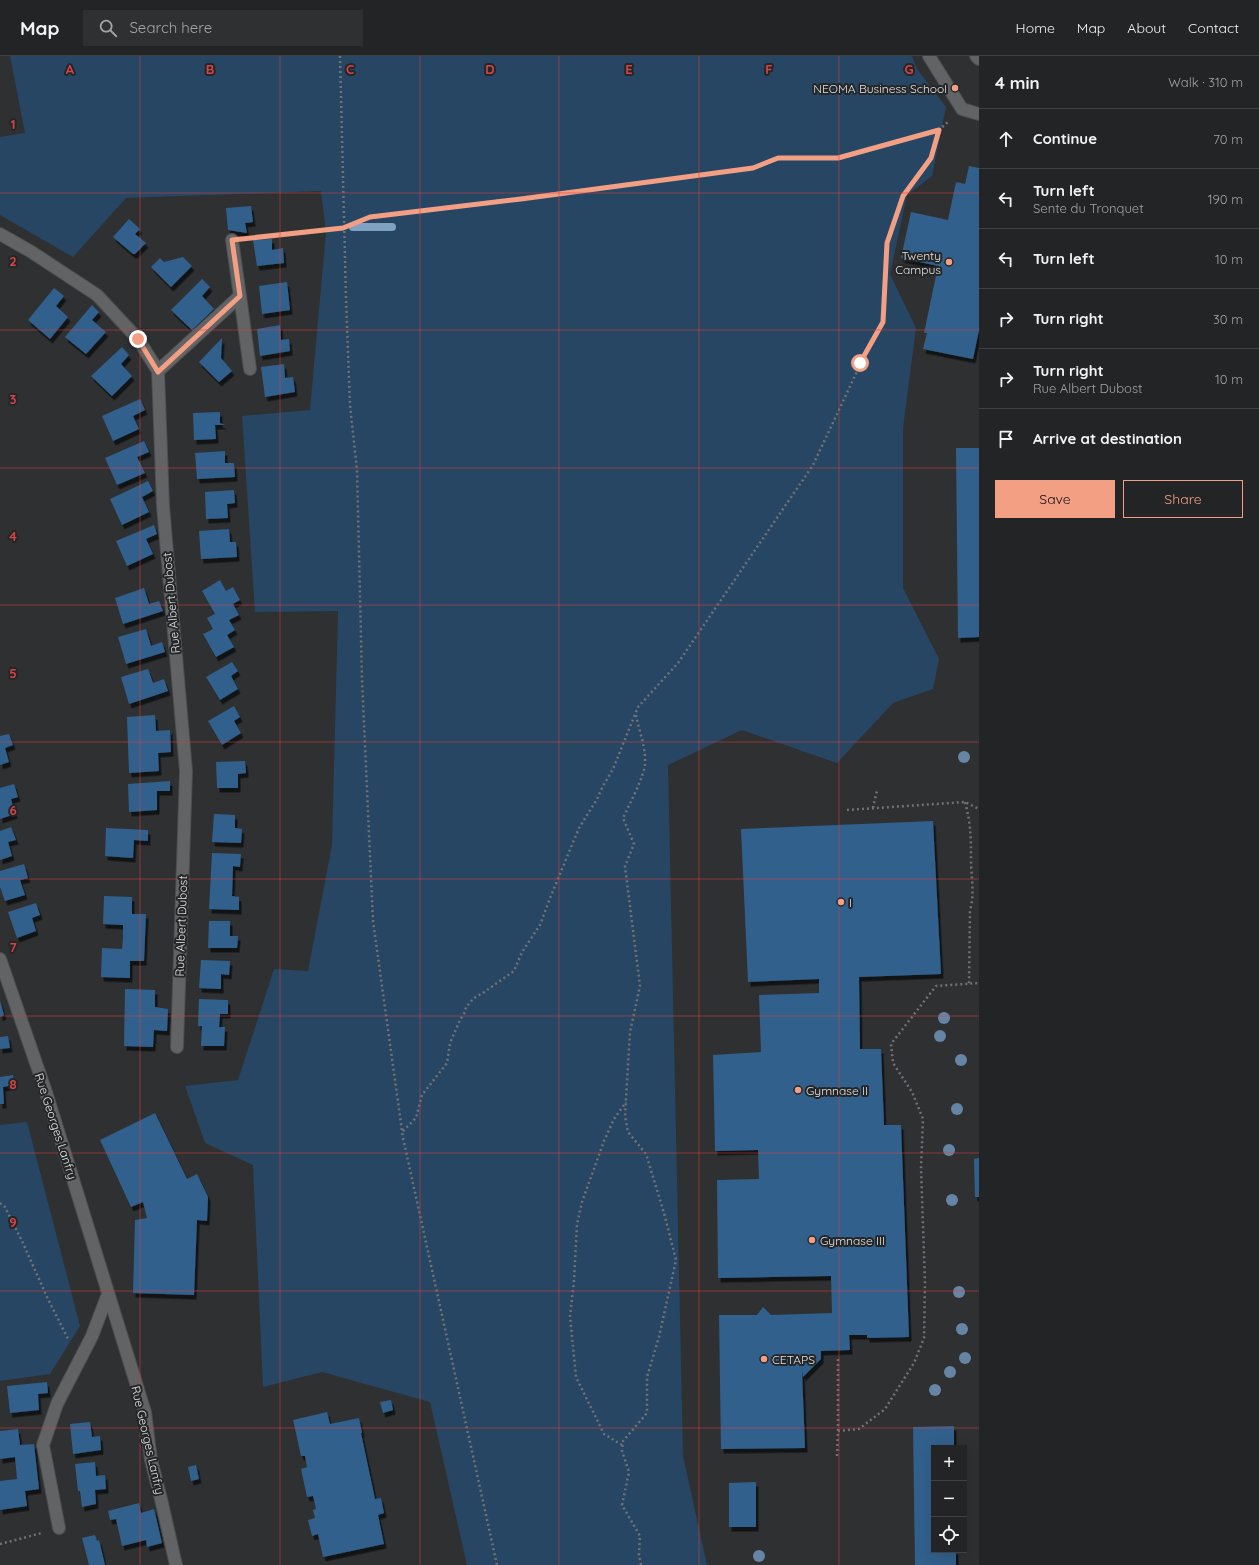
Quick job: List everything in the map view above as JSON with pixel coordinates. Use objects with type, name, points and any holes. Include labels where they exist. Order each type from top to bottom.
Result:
[{"type":"street","points":[[929,56],[962,109],[979,114]]},
{"type":"street","points":[[976,56],[979,59]]},
{"type":"street","name":"Rue Albert Dubost","points":[[0,234],[30,251],[97,295],[138,339],[158,372],[163,506],[186,772],[177,1047]]},
{"type":"street","points":[[232,240],[250,369]]},
{"type":"street","points":[[158,372],[240,296]]},
{"type":"street","name":"Rue Georges Lanfry","points":[[0,959],[46,1092],[145,1412],[151,1460],[162,1499],[176,1565]]},
{"type":"street","points":[[60,1528],[43,1445],[57,1404],[92,1336],[108,1294]]},
{"type":"path","points":[[340,56],[343,228],[350,405],[357,470],[362,679],[367,756],[373,921],[403,1131],[497,1565]]},
{"type":"path","points":[[232,240],[343,228],[370,217],[521,199],[753,168],[778,158],[838,158],[939,130],[962,109]]},
{"type":"path","points":[[403,1131],[416,1118],[422,1095],[447,1063],[450,1043],[466,1007],[474,998],[514,971],[522,952],[537,930],[579,828],[613,769],[638,708],[678,663],[813,465],[860,363],[883,322],[887,243],[903,196],[931,158],[939,130]]},
{"type":"path","points":[[636,715],[642,740],[645,764],[638,785],[623,818],[634,844],[625,866],[640,986],[630,1032],[625,1116],[628,1132],[646,1154],[664,1212],[676,1260],[661,1330],[647,1376],[647,1413],[623,1441],[622,1445],[622,1451],[629,1472],[622,1505],[640,1536],[639,1555],[641,1565]]},
{"type":"path","points":[[873,808],[877,790]]},
{"type":"path","points":[[965,802],[970,818],[972,834],[971,860],[973,898],[970,910],[968,984]]},
{"type":"path","points":[[847,810],[965,802],[979,808]]},
{"type":"path","points":[[838,1431],[859,1429],[884,1409],[914,1363],[924,1338],[925,1283],[920,1168],[923,1119],[912,1092],[893,1063],[891,1044],[936,986],[979,983]]},
{"type":"path","points":[[622,1445],[604,1434],[576,1377],[570,1316],[574,1281],[577,1224],[582,1202],[611,1124],[627,1102]]},
{"type":"path","points":[[0,1203],[5,1208],[22,1241],[47,1297],[79,1361]]},
{"type":"path","points":[[837,1456],[838,1357]]},
{"type":"path","points":[[0,1544],[60,1528]]},
{"type":"shaded area","points":[[10,56],[912,56],[917,69],[946,107],[932,176],[907,195],[890,274],[916,328],[903,428],[903,588],[939,659],[933,689],[893,703],[837,763],[742,730],[668,765],[683,1456],[707,1565],[467,1565],[430,1402],[322,1372],[263,1387],[253,1165],[205,1143],[185,1086],[238,1080],[274,969],[308,971],[332,845],[338,611],[255,612],[242,416],[310,410],[326,232],[321,191],[126,198],[73,257],[0,215],[0,137],[25,133]]},
{"type":"shaded area","points":[[27,1122],[80,1326],[50,1374],[0,1381],[0,1125]]},
{"type":"building","name":"Twenty Campus","points":[[969,166],[979,168],[979,330],[973,359],[923,349],[927,333],[924,333],[938,266],[901,258],[911,212],[948,220],[956,182],[965,184]]},
{"type":"building","points":[[251,206],[253,222],[245,223],[247,233],[228,230],[226,208]]},
{"type":"building","points":[[129,219],[140,229],[135,234],[146,243],[135,254],[133,254],[113,237]]},
{"type":"building","points":[[272,239],[272,250],[283,248],[284,263],[257,266],[253,240]]},
{"type":"building","points":[[183,257],[192,266],[171,287],[151,267],[160,258],[164,262]]},
{"type":"building","points":[[202,279],[210,287],[202,296],[214,309],[192,330],[171,310]]},
{"type":"building","points":[[287,282],[290,310],[262,314],[259,286]]},
{"type":"building","points":[[54,288],[64,296],[56,306],[68,317],[50,339],[28,320]]},
{"type":"building","points":[[92,305],[99,312],[92,320],[106,332],[86,354],[65,337]]},
{"type":"building","points":[[280,325],[281,340],[289,339],[290,351],[260,356],[257,329]]},
{"type":"building","points":[[222,338],[221,358],[232,371],[219,382],[199,362]]},
{"type":"building","points":[[122,347],[129,355],[121,364],[132,376],[112,396],[91,376]]},
{"type":"building","points":[[284,364],[285,378],[293,377],[295,392],[265,397],[261,367]]},
{"type":"building","points":[[140,399],[145,410],[133,416],[139,429],[113,441],[102,416]]},
{"type":"building","points":[[220,412],[220,423],[225,425],[215,425],[216,439],[194,440],[193,413]]},
{"type":"building","points":[[144,441],[149,452],[137,457],[145,473],[117,485],[105,458]]},
{"type":"building","points":[[956,448],[979,448],[979,637],[958,638]]},
{"type":"building","points":[[225,451],[225,463],[234,463],[235,477],[197,479],[195,453]]},
{"type":"building","points":[[148,481],[153,491],[142,497],[149,512],[122,525],[110,499]]},
{"type":"building","points":[[234,490],[235,503],[227,504],[228,518],[206,519],[205,492]]},
{"type":"building","points":[[154,525],[157,534],[146,539],[153,554],[127,566],[116,541]]},
{"type":"building","points":[[229,529],[230,542],[236,542],[237,557],[201,559],[199,531]]},
{"type":"building","points":[[220,580],[226,591],[233,587],[240,600],[233,604],[239,615],[229,620],[235,630],[227,635],[234,647],[216,657],[203,634],[213,629],[207,618],[215,614],[202,591]]},
{"type":"building","points":[[144,588],[149,604],[159,601],[163,611],[123,624],[115,598]]},
{"type":"building","points":[[146,629],[151,646],[162,642],[165,652],[126,664],[118,637]]},
{"type":"building","points":[[232,662],[238,671],[231,676],[238,689],[220,700],[206,677]]},
{"type":"building","points":[[148,669],[153,683],[164,679],[168,691],[129,704],[121,677]]},
{"type":"building","points":[[234,706],[240,717],[234,721],[241,733],[222,745],[208,721]]},
{"type":"building","points":[[155,715],[156,731],[170,730],[171,752],[158,753],[159,771],[129,773],[127,717]]},
{"type":"building","points":[[9,734],[13,745],[5,748],[9,762],[0,765],[0,736]]},
{"type":"building","points":[[245,761],[246,773],[238,774],[238,788],[217,788],[216,762]]},
{"type":"building","points":[[170,781],[170,791],[157,791],[157,810],[129,812],[128,784]]},
{"type":"building","points":[[14,784],[18,797],[11,799],[15,814],[0,819],[0,788]]},
{"type":"building","points":[[214,814],[235,815],[235,828],[242,829],[241,843],[212,842]]},
{"type":"building","points":[[933,821],[941,974],[859,977],[860,1049],[881,1049],[884,1125],[901,1125],[909,1337],[867,1338],[867,1335],[849,1335],[850,1350],[821,1351],[821,1359],[803,1377],[802,1371],[805,1448],[721,1449],[719,1315],[757,1315],[763,1307],[771,1315],[832,1313],[831,1276],[718,1278],[717,1180],[759,1179],[758,1150],[715,1151],[713,1055],[761,1052],[759,995],[819,993],[819,979],[748,982],[741,829]]},
{"type":"building","points":[[11,827],[16,840],[8,842],[12,856],[0,860],[0,831]]},
{"type":"building","points":[[106,828],[148,830],[148,841],[134,840],[133,858],[105,856]]},
{"type":"building","points":[[212,853],[241,854],[240,867],[233,866],[232,896],[239,897],[239,910],[209,909]]},
{"type":"building","points":[[24,864],[28,878],[20,880],[25,895],[5,901],[0,887],[0,871]]},
{"type":"building","points":[[104,896],[132,897],[132,914],[146,914],[144,961],[130,961],[130,978],[101,977],[102,948],[122,949],[123,938],[123,925],[103,924]]},
{"type":"building","points":[[36,903],[40,915],[32,918],[36,931],[17,938],[8,912]]},
{"type":"building","points":[[209,921],[230,921],[230,936],[238,936],[237,948],[208,948]]},
{"type":"building","points":[[201,960],[230,961],[229,975],[221,974],[221,989],[199,988]]},
{"type":"building","points":[[125,989],[155,990],[155,1007],[168,1009],[167,1031],[154,1030],[153,1047],[124,1046]]},
{"type":"building","points":[[199,999],[228,1000],[228,1014],[220,1014],[219,1027],[225,1027],[224,1046],[201,1046],[202,1026],[198,1026]]},
{"type":"building","points":[[0,1001],[4,1015],[0,1017]]},
{"type":"building","points":[[8,1036],[10,1048],[0,1049],[0,1037]]},
{"type":"building","points":[[13,1075],[14,1085],[3,1087],[4,1104],[0,1104],[0,1077]]},
{"type":"building","points":[[155,1113],[187,1179],[197,1174],[208,1197],[207,1221],[197,1220],[194,1295],[133,1293],[135,1220],[147,1218],[143,1202],[131,1207],[100,1140]]},
{"type":"building","points":[[979,1158],[979,1197],[975,1197],[974,1159]]},
{"type":"building","points":[[47,1382],[48,1393],[38,1394],[39,1410],[10,1413],[7,1386]]},
{"type":"building","points":[[391,1400],[393,1410],[383,1413],[380,1402]]},
{"type":"building","points":[[327,1412],[330,1424],[359,1418],[375,1499],[381,1498],[384,1513],[378,1515],[384,1544],[323,1557],[318,1534],[312,1536],[308,1520],[315,1518],[313,1510],[316,1509],[313,1496],[307,1497],[301,1469],[307,1467],[305,1456],[301,1456],[293,1420]]},
{"type":"building","points":[[90,1422],[92,1437],[100,1436],[101,1450],[73,1454],[70,1424]]},
{"type":"building","points":[[954,1426],[954,1445],[931,1445],[931,1553],[956,1553],[956,1565],[915,1565],[913,1427]]},
{"type":"building","points":[[18,1429],[20,1445],[34,1444],[39,1489],[25,1491],[27,1506],[0,1510],[0,1481],[17,1479],[15,1457],[0,1459],[0,1431]]},
{"type":"building","points":[[95,1462],[96,1476],[105,1475],[106,1489],[95,1490],[96,1504],[82,1507],[80,1491],[78,1491],[75,1464]]},
{"type":"building","points":[[196,1465],[199,1479],[191,1481],[188,1467]]},
{"type":"building","points":[[756,1482],[756,1527],[729,1527],[729,1483]]},
{"type":"building","points":[[139,1503],[141,1513],[154,1509],[162,1543],[147,1547],[146,1540],[122,1546],[116,1519],[110,1520],[108,1511]]},
{"type":"building","points":[[95,1535],[97,1541],[99,1540],[105,1565],[89,1565],[82,1538]]},
{"type":"waterway","points":[[353,227],[392,227]]},
{"type":"place","name":"NEOMA Business School","points":[[955,88]]},
{"type":"place","name":"Twenty Campus","points":[[949,262]]},
{"type":"place","name":"I","points":[[841,902]]},
{"type":"place","name":"Gymnase II","points":[[798,1090]]},
{"type":"place","name":"Gymnase III","points":[[812,1240]]},
{"type":"place","name":"CETAPS","points":[[764,1359]]},
{"type":"route","points":[[138,339],[158,372],[240,296],[232,240],[343,228],[370,217],[521,199],[753,168],[778,158],[838,158],[939,130],[931,158],[903,196],[887,243],[883,322],[860,363]]}]
